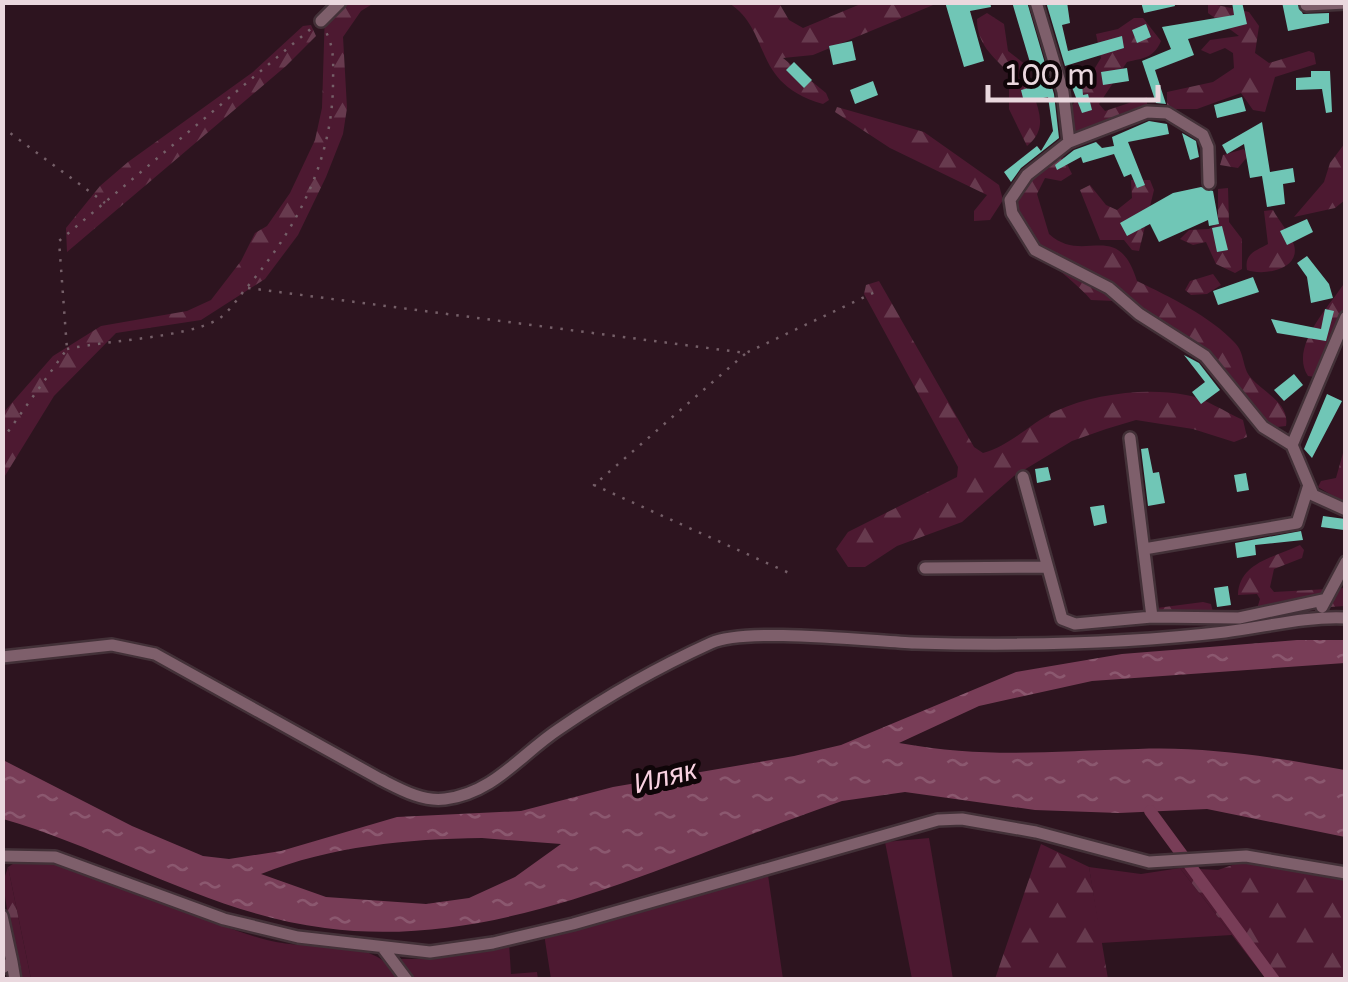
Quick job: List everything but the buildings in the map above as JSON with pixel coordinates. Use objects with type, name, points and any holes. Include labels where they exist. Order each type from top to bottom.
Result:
[{"type":"street","points":[[320,21],[340,2]]},
{"type":"street","points":[[1036,2],[1063,92],[1069,142]]},
{"type":"street","points":[[1306,5],[1346,4]]},
{"type":"street","points":[[1209,183],[1208,146],[1203,135],[1167,113],[1148,112],[1069,142],[1027,175],[1010,200],[1012,213],[1035,250],[1109,288],[1158,328],[1192,345],[1263,427],[1292,446],[1308,488],[1323,503],[1346,510]]},
{"type":"street","points":[[1292,446],[1346,318]]},
{"type":"street","points":[[1130,438],[1152,616]]},
{"type":"street","points":[[1023,476],[1057,612],[1068,622],[1152,616],[1239,618],[1323,600]]},
{"type":"street","points":[[1144,549],[1297,523],[1302,519],[1308,488]]},
{"type":"street","points":[[1321,616],[1323,600],[1346,562]]},
{"type":"street","points":[[925,568],[1046,567]]},
{"type":"street","points":[[2,657],[112,645],[155,654],[380,780],[410,794],[440,800],[465,796],[496,781],[555,731],[609,697],[659,668],[733,636],[1060,646],[1226,632],[1321,616],[1346,618]]},
{"type":"street","points":[[2,856],[54,856],[224,919],[298,937],[430,952],[494,944],[938,820],[986,822],[1129,859],[1172,863],[1202,857],[1284,860],[1346,873]]},
{"type":"street","points":[[2,916],[7,965],[15,980]]},
{"type":"street","points":[[383,948],[407,980]]},
{"type":"path","points":[[2,440],[66,350],[59,241],[320,21],[333,46],[332,127],[311,192],[247,287],[220,318],[184,333],[146,334],[66,350]]},
{"type":"path","points":[[2,127],[105,203]]},
{"type":"path","points":[[247,287],[746,353]]},
{"type":"path","points":[[788,573],[594,486],[746,353],[874,292]]},
{"type":"green space","points":[[332,3],[374,3],[361,11],[343,37],[347,108],[343,134],[298,235],[265,279],[201,320],[116,333],[54,396],[3,479],[3,413],[53,356],[101,326],[187,311],[211,300],[241,261],[255,233],[267,226],[290,193],[315,140],[322,108],[325,12]]},
{"type":"green space","points":[[729,3],[779,3],[789,20],[803,28],[863,3],[938,3],[813,55],[783,58],[826,93],[829,100],[823,104],[784,83],[752,28]]},
{"type":"green space","points":[[1208,3],[1249,12],[1259,26],[1255,53],[1269,63],[1309,51],[1314,53],[1316,64],[1275,77],[1265,112],[1253,110],[1241,93],[1197,109],[1167,109],[1167,92],[1213,82],[1234,68],[1233,53],[1225,48],[1210,54],[1201,50],[1210,40],[1239,36],[1208,13]]},
{"type":"green space","points":[[987,13],[1004,24],[1008,51],[1026,65],[1040,118],[1035,137],[1027,146],[1009,109],[1009,73],[980,36],[977,19]]},
{"type":"green space","points":[[1134,18],[1143,18],[1161,41],[1151,54],[1127,62],[1099,104],[1105,111],[1147,97],[1147,106],[1073,135],[1067,114],[1101,58],[1096,34],[1118,29]]},
{"type":"green space","points":[[311,25],[316,36],[286,66],[67,252],[66,228],[100,186],[253,72],[303,26]]},
{"type":"green space","points":[[837,107],[924,132],[999,185],[1003,200],[990,220],[974,221],[974,211],[987,195],[890,148],[835,112]]},
{"type":"green space","points":[[1345,143],[1345,200],[1335,208],[1294,217],[1324,182],[1330,163]]},
{"type":"green space","points":[[1059,148],[1072,174],[1061,181],[1045,178],[1037,194],[1049,234],[1062,243],[1110,246],[1120,251],[1137,281],[1214,324],[1238,347],[1251,378],[1280,405],[1286,426],[1268,428],[1188,341],[1142,325],[1115,301],[1091,300],[1030,243],[1011,209],[1012,192],[1038,156]]},
{"type":"green space","points":[[1244,149],[1248,156],[1238,168],[1220,165],[1223,155]]},
{"type":"green space","points":[[1131,180],[1150,180],[1154,190],[1139,251],[1132,250],[1124,240],[1100,240],[1080,190],[1090,185],[1106,205],[1117,210],[1132,198]]},
{"type":"green space","points":[[1228,188],[1229,222],[1242,239],[1242,269],[1235,273],[1216,264],[1206,242],[1193,245],[1180,239],[1189,230],[1209,229],[1218,222],[1218,189]]},
{"type":"green space","points":[[1273,210],[1294,245],[1292,260],[1271,271],[1247,270],[1249,256],[1268,244],[1264,211]]},
{"type":"green space","points":[[1213,274],[1221,285],[1207,294],[1191,295],[1185,290],[1190,281]]},
{"type":"green space","points":[[879,281],[974,447],[983,453],[1071,405],[1137,392],[1200,399],[1243,420],[1247,437],[1234,442],[1193,429],[1136,420],[1106,429],[1072,441],[1014,476],[962,522],[897,546],[865,567],[848,567],[836,549],[848,532],[957,477],[958,467],[864,294],[866,285]]},
{"type":"green space","points":[[1345,282],[1345,323],[1322,378],[1308,376],[1303,365],[1307,340]]},
{"type":"green space","points":[[1345,446],[1345,503],[1318,487],[1321,481],[1336,478]]},
{"type":"green space","points":[[1300,545],[1304,550],[1302,558],[1274,569],[1270,587],[1274,592],[1345,588],[1345,606],[1256,612],[1260,599],[1257,594],[1238,595],[1245,575],[1260,562]]},
{"type":"green space","points":[[1211,604],[1214,616],[1158,612],[1157,608]]},
{"type":"green space","points":[[929,838],[953,979],[912,979],[885,842]]},
{"type":"green space","points":[[1041,844],[1089,867],[1108,979],[995,979]]},
{"type":"green space","points":[[19,860],[50,863],[112,881],[267,940],[357,949],[388,964],[401,979],[31,979],[8,867]]},
{"type":"green space","points":[[1238,863],[1294,865],[1345,879],[1345,979],[1266,979],[1180,868],[1218,870]]},
{"type":"green space","points":[[8,867],[31,979],[17,979],[3,882]]},
{"type":"green space","points":[[1089,867],[1141,874],[1180,868],[1232,935],[1101,943]]},
{"type":"green space","points":[[768,875],[783,979],[551,979],[544,934]]},
{"type":"green space","points":[[509,943],[511,974],[537,972],[538,979],[415,979],[398,959],[432,959]]},
{"type":"water","points":[[1297,640],[1345,640],[1345,663],[1092,681],[979,706],[899,743],[991,752],[1190,749],[1345,770],[1345,837],[1207,809],[1119,813],[1035,810],[905,792],[842,801],[653,872],[524,913],[458,926],[392,932],[283,921],[202,896],[3,819],[3,760],[132,826],[203,856],[229,859],[281,851],[397,817],[521,811],[613,787],[794,756],[841,745],[1016,672],[1122,654]],"holes":[[[482,838],[561,844],[515,877],[469,898],[426,904],[326,897],[261,874],[315,857],[397,842]]]},
{"type":"waterway","points":[[1150,811],[1274,980]]},
{"type":"water label","name":"Иляк","points":[[665,776]]}]
